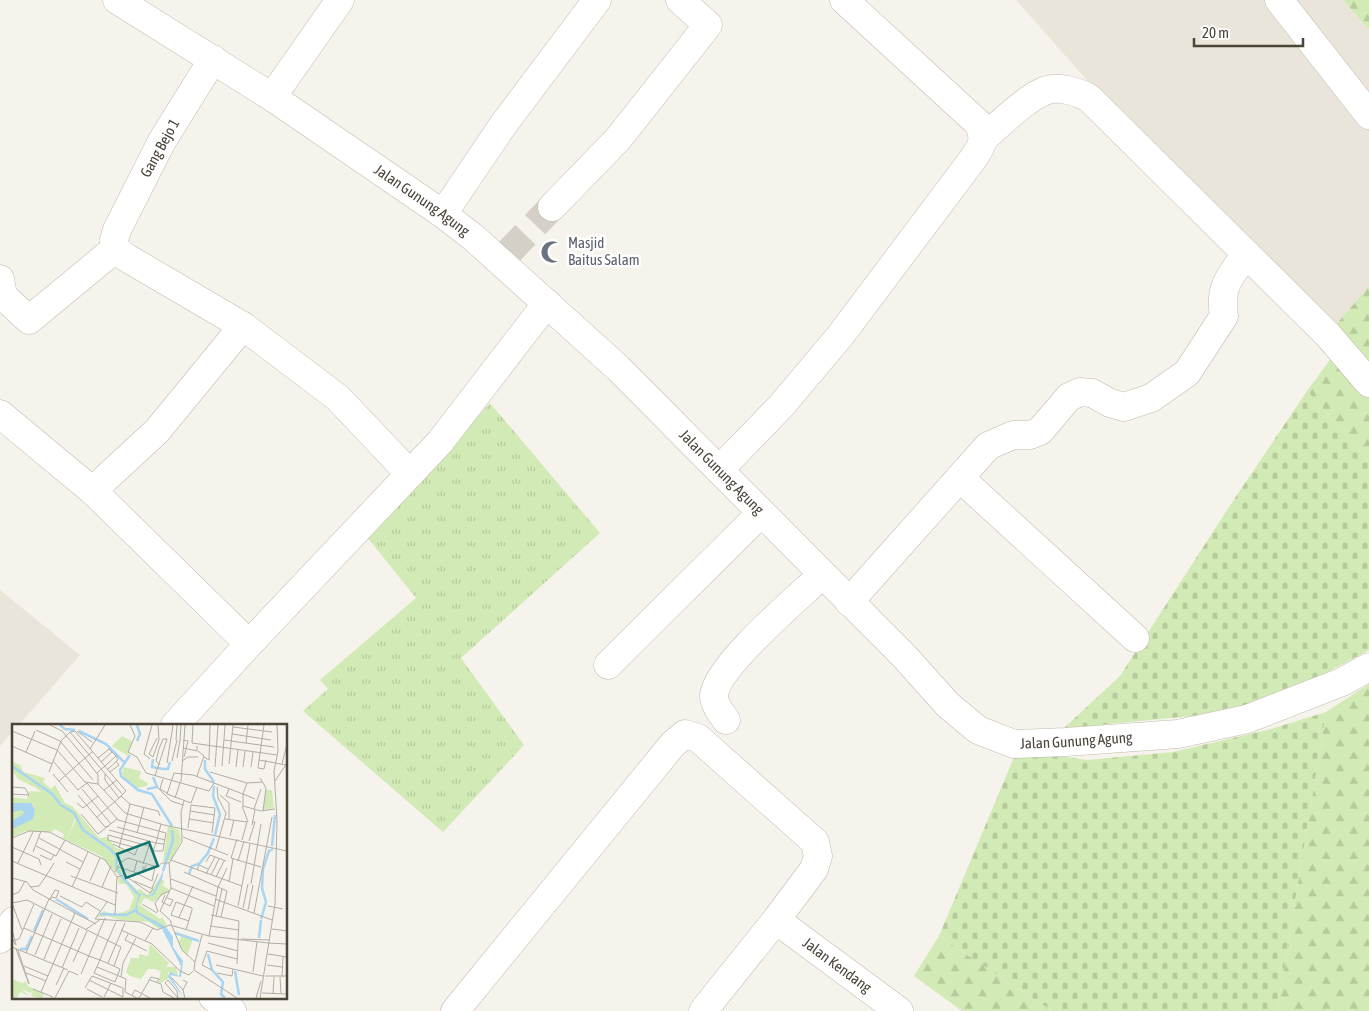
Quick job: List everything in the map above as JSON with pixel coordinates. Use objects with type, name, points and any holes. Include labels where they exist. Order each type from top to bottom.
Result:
[{"type":"street","name":"Jalan Gunung Agung","points":[[117,0],[152,8],[212,59],[272,97],[443,214],[503,259],[547,303],[618,368],[905,657],[948,705],[978,730],[1014,744],[1178,734],[1238,721],[1294,702],[1342,682],[1369,667]]},
{"type":"street","points":[[443,214],[503,126],[597,0]]},
{"type":"street","points":[[552,208],[618,139],[708,25],[680,0]]},
{"type":"street","points":[[844,0],[979,124],[984,138]]},
{"type":"street","points":[[1279,0],[1369,115]]},
{"type":"street","points":[[272,97],[336,2]]},
{"type":"street","name":"Gang Bejo 1","points":[[114,244],[149,164],[212,59]]},
{"type":"street","points":[[719,470],[781,406],[840,336],[973,159],[981,148],[984,138],[1018,108],[1049,89],[1078,92],[1089,98],[1328,335],[1369,383]]},
{"type":"street","points":[[0,279],[3,296],[29,320],[114,244],[127,258],[243,326],[338,398],[410,474]]},
{"type":"street","points":[[849,602],[988,446],[1013,435],[1030,435],[1040,431],[1069,397],[1080,392],[1092,393],[1110,403],[1124,407],[1151,398],[1187,373],[1224,316],[1222,304],[1223,288],[1246,254]]},
{"type":"street","points":[[177,724],[248,644],[440,442],[547,303]]},
{"type":"street","points":[[94,492],[105,479],[156,431],[243,326]]},
{"type":"street","points":[[0,414],[94,492],[248,644]]},
{"type":"street","points":[[960,478],[1135,638]]},
{"type":"street","points":[[608,665],[761,513]]},
{"type":"street","points":[[726,720],[716,703],[714,694],[725,671],[737,655],[822,575]]},
{"type":"street","points":[[455,1011],[673,744],[685,734],[698,738],[814,842],[818,856],[814,869],[703,1011]]},
{"type":"street","name":"Jalan Kendang","points":[[776,920],[900,1011]]},
{"type":"street","points":[[0,939],[12,924]]},
{"type":"street","points":[[213,998],[232,1011]]},
{"type":"shaded area","points":[[1016,0],[1343,0],[1369,30],[1369,286],[1334,327],[1109,105]]},
{"type":"shaded area","points":[[0,590],[80,655],[20,724],[12,724],[12,732],[0,746]]},
{"type":"green space","points":[[1343,0],[1369,0],[1369,30]]},
{"type":"green space","points":[[1369,286],[1369,462],[1307,391],[1346,338],[1334,327]]},
{"type":"green space","points":[[1307,391],[1369,462],[1369,650],[1322,675],[1234,712],[1062,730],[1120,676],[1229,507]]},
{"type":"green space","points":[[490,403],[600,533],[461,658],[524,745],[443,832],[303,711],[328,689],[320,680],[416,598],[367,537]]},
{"type":"green space","points":[[1369,684],[1369,1011],[1277,1011],[1326,712]]},
{"type":"green space","points":[[1326,712],[1277,1011],[1052,1011],[939,936],[1017,750],[1087,760],[1173,752],[1271,729]]},
{"type":"green space","points":[[939,936],[1052,1011],[962,1011],[914,976]]},
{"type":"tunnel","points":[[506,255],[552,207]]},
{"type":"place","name":"Masjid Baitus Salam","points":[[552,252]]}]
